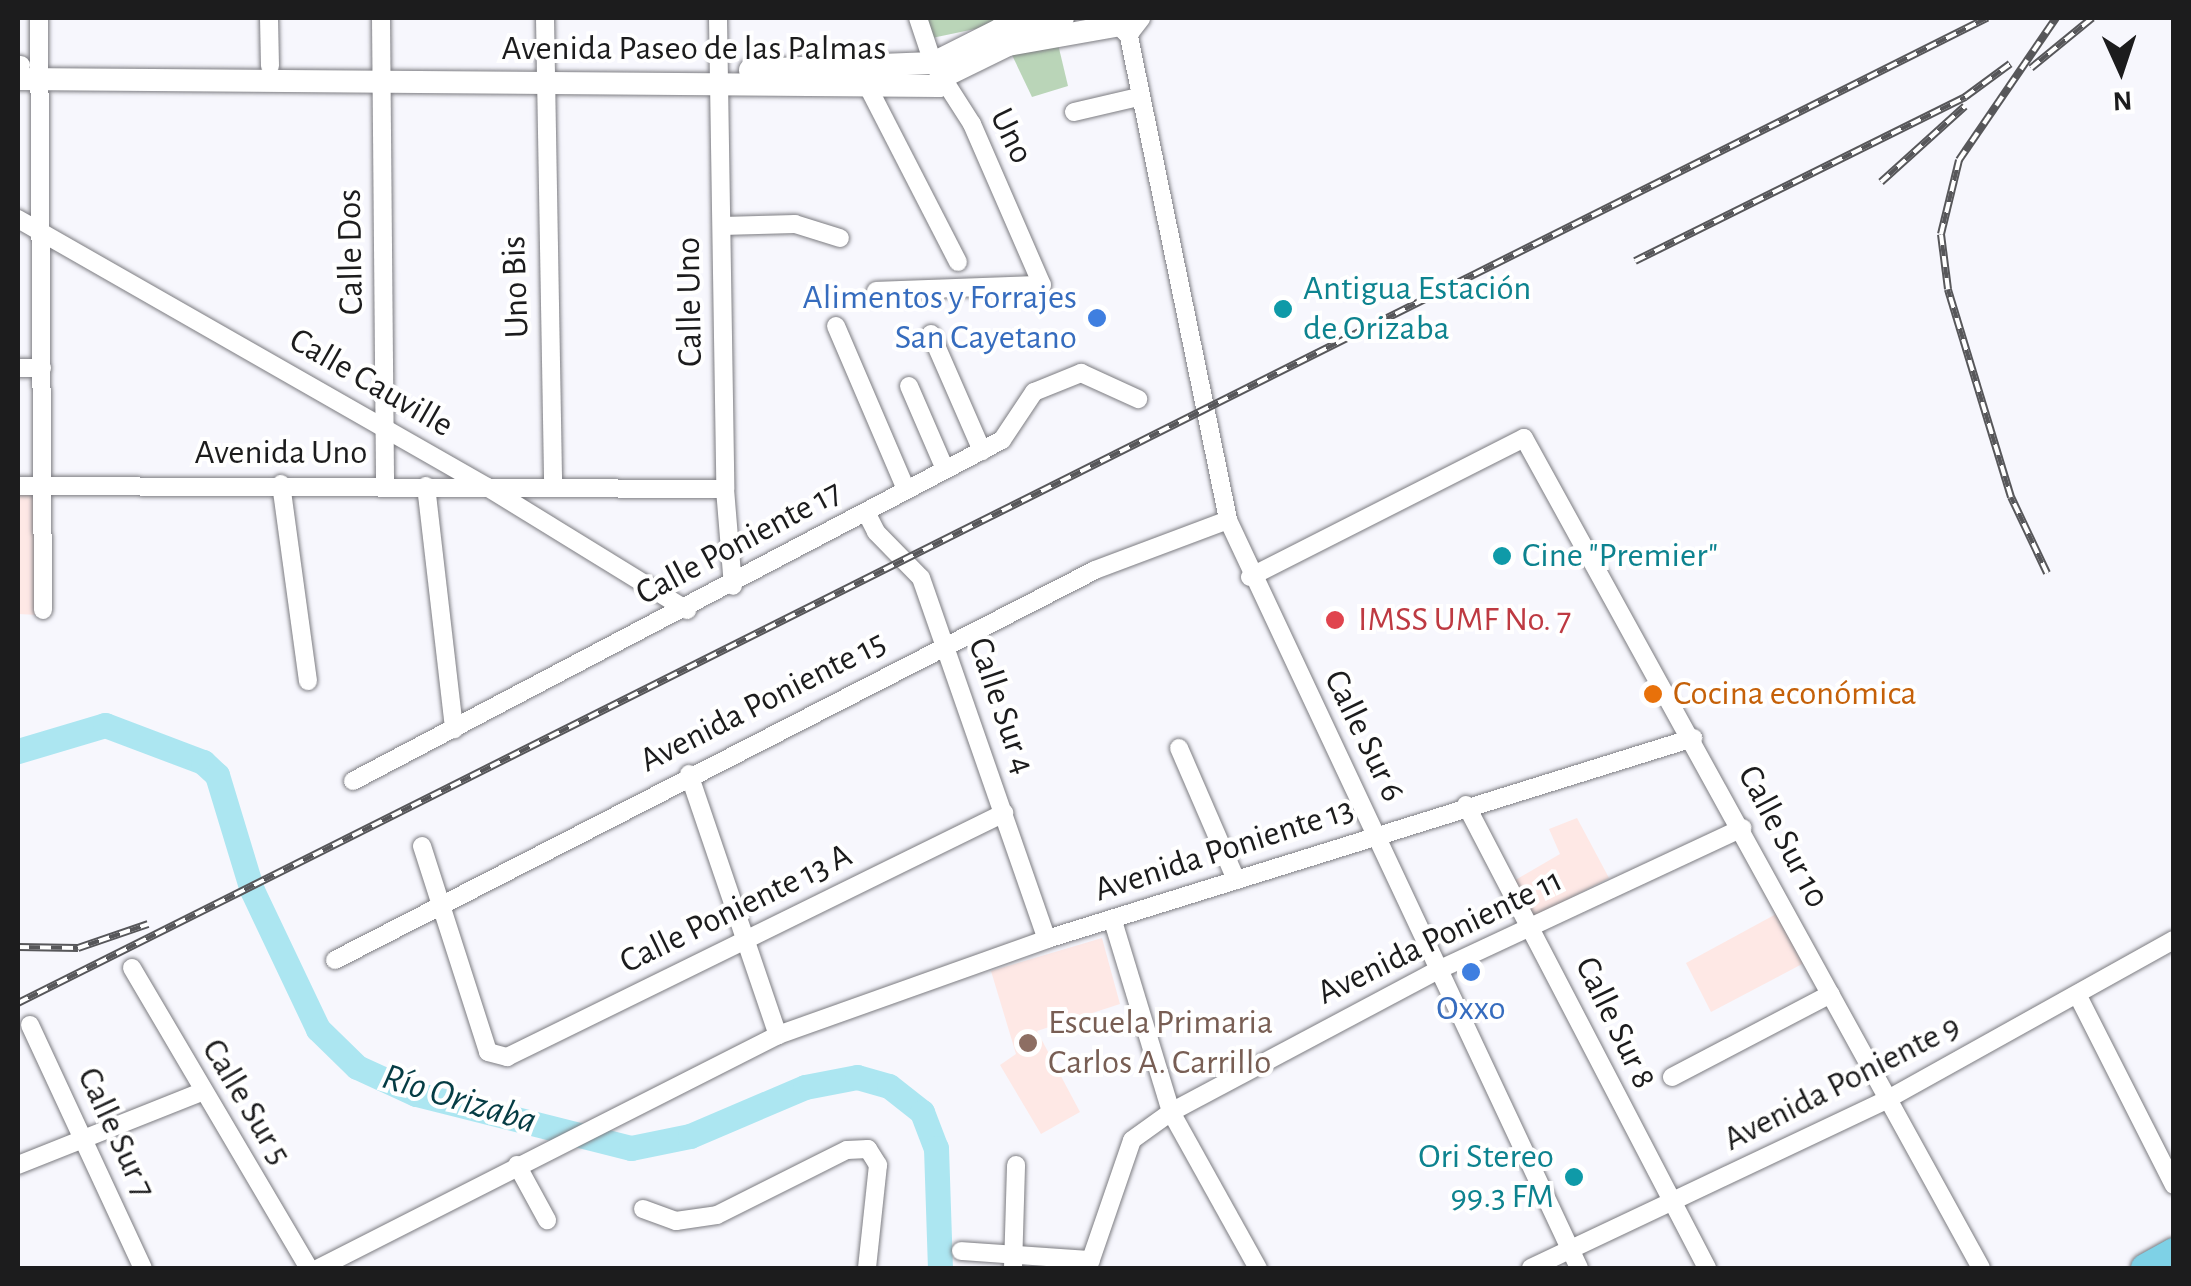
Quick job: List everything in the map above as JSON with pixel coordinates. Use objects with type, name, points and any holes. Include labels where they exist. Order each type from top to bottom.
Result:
[{"type":"main road","points":[[2145,1268],[2174,1252]]},
{"type":"street","points":[[39,18],[26,69],[40,232],[43,610]]},
{"type":"street","points":[[269,18],[270,66]]},
{"type":"street","name":"Calle Dos","points":[[380,18],[385,485]]},
{"type":"street","points":[[544,78],[545,18]]},
{"type":"street","name":"Calle Uno","points":[[718,18],[725,489],[733,586]]},
{"type":"street","name":"Uno","points":[[876,291],[1042,285],[972,124],[937,71],[918,18]]},
{"type":"street","name":"Avenida Paseo de las Palmas","points":[[937,71],[999,30],[1063,18]]},
{"type":"street","name":"Avenida Paseo de las Palmas","points":[[26,69],[544,78],[719,78],[937,71],[1008,45],[1124,23]]},
{"type":"street","name":"Calle Sur 6","points":[[1124,23],[1228,520],[1250,577],[1377,834],[1579,1268]]},
{"type":"street","name":"Avenida Paseo de las Palmas","points":[[26,69],[270,66],[382,73]]},
{"type":"street","name":"Avenida Paseo de las Palmas","points":[[719,78],[939,86],[937,71]]},
{"type":"street","name":"Uno Bis","points":[[544,78],[554,488]]},
{"type":"street","points":[[868,85],[958,262]]},
{"type":"street","points":[[1074,112],[1138,97]]},
{"type":"street","name":"Calle Cauville","points":[[18,219],[487,487],[687,610]]},
{"type":"street","points":[[722,226],[795,224],[840,238]]},
{"type":"street","points":[[836,326],[906,487]]},
{"type":"street","points":[[931,334],[982,451]]},
{"type":"street","points":[[18,368],[42,368]]},
{"type":"street","name":"Calle Poniente 17","points":[[354,781],[733,586],[906,487],[1002,440],[1034,392],[1081,373],[1138,399]]},
{"type":"street","points":[[909,386],[945,469]]},
{"type":"street","name":"Calle Sur 10","points":[[1250,577],[1524,438],[1693,738],[1981,1268]]},
{"type":"street","points":[[281,484],[308,682]]},
{"type":"street","name":"Avenida Uno","points":[[18,486],[281,484],[725,489]]},
{"type":"street","points":[[426,486],[454,728]]},
{"type":"street","name":"Calle Sur 4","points":[[866,512],[876,532],[915,567],[1048,939]]},
{"type":"street","name":"Avenida Poniente 15","points":[[335,960],[689,774],[1094,570],[1228,520]]},
{"type":"street","name":"Avenida Poniente 13","points":[[318,1268],[778,1034],[1048,939],[1466,805],[1693,738]]},
{"type":"street","points":[[1179,748],[1236,880]]},
{"type":"street","points":[[689,774],[778,1034]]},
{"type":"street","name":"Calle Sur 8","points":[[1466,805],[1531,926],[1670,1207],[1707,1268]]},
{"type":"street","name":"Calle Poniente 13 A","points":[[442,907],[488,1052],[496,1057],[746,942],[1004,814]]},
{"type":"street","name":"Avenida Poniente 11","points":[[1090,1264],[1132,1140],[1170,1112],[1438,970],[1742,828]]},
{"type":"street","points":[[422,846],[442,907]]},
{"type":"street","points":[[1112,921],[1170,1112],[1258,1268]]},
{"type":"street","name":"Avenida Poniente 9","points":[[1531,1268],[1670,1207],[1888,1099],[2174,940]]},
{"type":"street","name":"Calle Sur 5","points":[[132,968],[200,1092],[308,1268]]},
{"type":"street","points":[[1672,1077],[1831,994]]},
{"type":"street","points":[[2078,996],[2174,1185]]},
{"type":"street","name":"Calle Sur 7","points":[[30,1024],[143,1268]]},
{"type":"street","points":[[18,1165],[200,1092]]},
{"type":"street","points":[[643,1209],[676,1222],[716,1215],[847,1150],[868,1149],[878,1165],[866,1268]]},
{"type":"street","points":[[1014,1262],[1016,1164]]},
{"type":"street","points":[[518,1165],[547,1220]]},
{"type":"street","points":[[961,1251],[1014,1262],[1090,1264]]},
{"type":"shaded area","points":[[18,495],[39,495],[38,615],[18,614]]},
{"type":"shaded area","points":[[1577,818],[1609,878],[1529,919],[1512,882],[1560,854],[1549,829]]},
{"type":"shaded area","points":[[1778,913],[1804,963],[1711,1012],[1686,963]]},
{"type":"shaded area","points":[[1102,938],[1120,1004],[1037,1031],[1080,1112],[1041,1134],[1000,1065],[1016,1054],[991,971]]},
{"type":"green space","points":[[926,18],[1028,18],[932,38]]},
{"type":"green space","points":[[1058,44],[1068,86],[1032,97],[1012,55]]},
{"type":"waterway","name":"Río Orizaba","points":[[18,751],[105,725],[203,762],[217,775],[252,890],[318,1029],[357,1067],[416,1094],[631,1148],[690,1136],[805,1087],[857,1077],[889,1086],[922,1112],[936,1148],[940,1268]]},
{"type":"railway","points":[[18,1003],[1987,18]]},
{"type":"railway","points":[[2047,573],[2011,497],[1948,289],[1941,234],[1959,160],[2056,18]]},
{"type":"railway","points":[[2031,68],[2092,18]]},
{"type":"railway","points":[[1635,261],[1965,97],[2010,64]]},
{"type":"railway","points":[[1881,182],[1965,106]]},
{"type":"railway","points":[[18,947],[78,948],[148,924]]},
{"type":"place","name":"Antigua Estación de Orizaba","points":[[1283,309]]},
{"type":"place","name":"Alimentos y Forrajes San Cayetano","points":[[1097,318]]},
{"type":"place","name":"Cine \"Premier\"","points":[[1502,556]]},
{"type":"place","name":"IMSS UMF No. 7","points":[[1335,620]]},
{"type":"place","name":"Cocina económica","points":[[1653,694]]},
{"type":"place","name":"Oxxo","points":[[1471,972]]},
{"type":"place","name":"Escuela Primaria Carlos A. Carrillo","points":[[1028,1043]]},
{"type":"place","name":"Ori Stereo 99.3 FM","points":[[1574,1177]]}]
